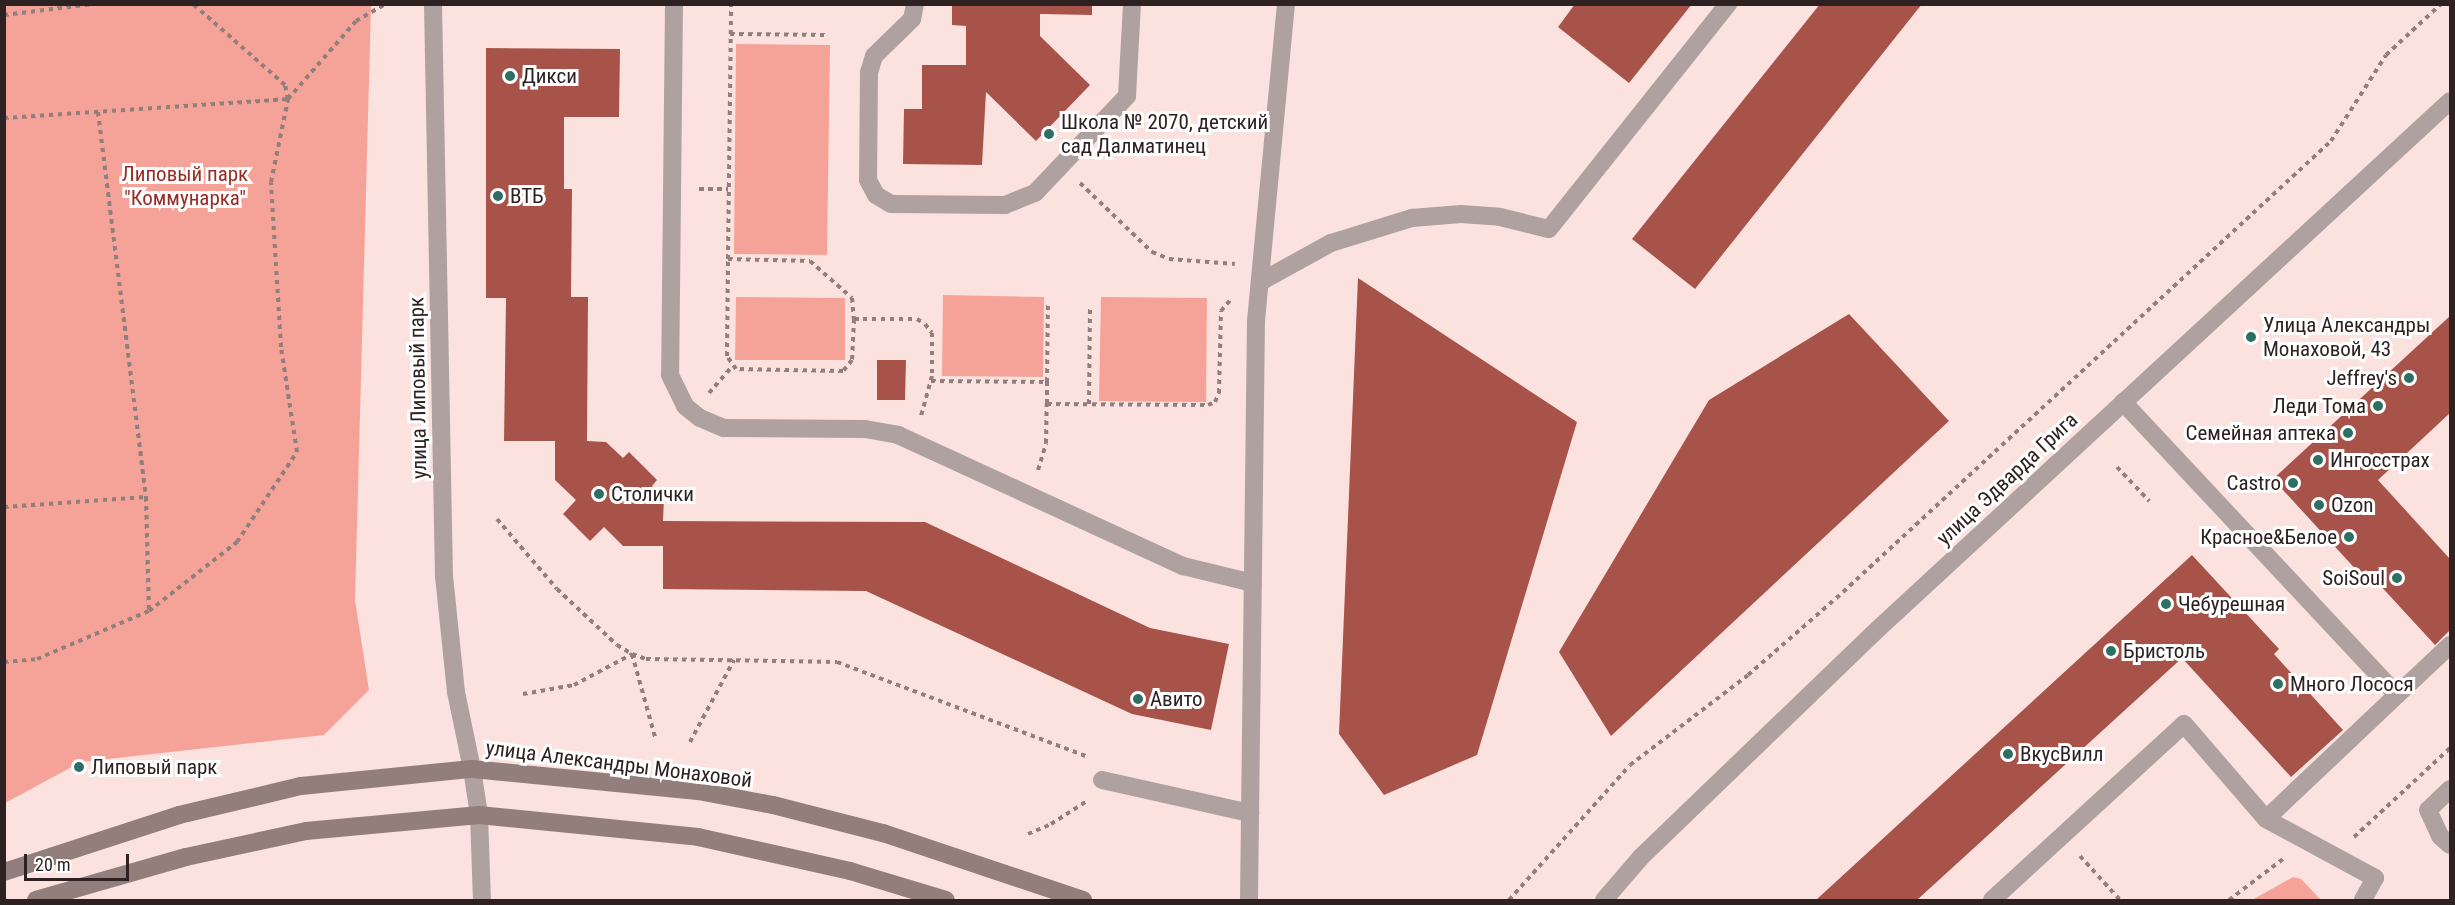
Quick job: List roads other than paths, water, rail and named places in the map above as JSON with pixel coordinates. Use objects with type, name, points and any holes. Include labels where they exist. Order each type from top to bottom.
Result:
[{"type":"main road","name":"улица Александры Монаховой","points":[[4,872],[179,815],[301,786],[472,769],[698,791],[773,805],[883,833],[1083,900]]},
{"type":"main road","points":[[36,900],[186,857],[306,831],[479,815],[720,841],[850,870],[946,900]]},
{"type":"street","name":"улица Липовый парк","points":[[434,4],[444,576],[456,692],[479,815],[482,900]]},
{"type":"street","points":[[674,4],[670,375],[679,396],[699,418],[724,428],[865,429],[913,439],[1183,566],[1253,583]]},
{"type":"street","points":[[915,4],[912,19],[878,51],[870,66],[868,180],[876,195],[891,204],[1016,204],[1035,193],[1127,96],[1132,4]]},
{"type":"street","points":[[1249,900],[1260,282],[1286,4]]},
{"type":"street","points":[[1260,282],[1331,243],[1412,218],[1461,214],[1500,217],[1549,229],[1728,4]]},
{"type":"street","name":"улица Эдварда Грига","points":[[1604,900],[1641,857],[1878,628],[2451,101]]},
{"type":"street","points":[[2123,402],[2397,695]]},
{"type":"street","points":[[2266,819],[2451,645]]},
{"type":"street","points":[[1992,900],[2184,724],[2266,819],[2375,878],[2363,900]]},
{"type":"street","points":[[1102,780],[1250,813]]},
{"type":"street","points":[[2451,789],[2428,810],[2440,836],[2451,845]]},
{"type":"place","name":"Дикси","points":[[510,76]]},
{"type":"place","name":"Школа № 2070, детский сад Далматинец","points":[[1049,134]]},
{"type":"place","name":"ВТБ","points":[[498,196]]},
{"type":"place","name":"Улица Александры Монаховой, 43","points":[[2251,337]]},
{"type":"place","name":"Jeffrey's","points":[[2409,378]]},
{"type":"place","name":"Леди Тома","points":[[2378,406]]},
{"type":"place","name":"Семейная аптека","points":[[2348,433]]},
{"type":"place","name":"Ингосстрах","points":[[2318,460]]},
{"type":"place","name":"Castro","points":[[2293,483]]},
{"type":"place","name":"Столички","points":[[599,494]]},
{"type":"place","name":"Ozon","points":[[2319,505]]},
{"type":"place","name":"Красное&Белое","points":[[2349,537]]},
{"type":"place","name":"SoiSoul","points":[[2397,578]]},
{"type":"place","name":"Чебурешная","points":[[2166,604]]},
{"type":"place","name":"Бристоль","points":[[2111,651]]},
{"type":"place","name":"Много Лосося","points":[[2278,684]]},
{"type":"place","name":"Авито","points":[[1138,699]]},
{"type":"place","name":"ВкусВилл","points":[[2008,754]]},
{"type":"place","name":"Липовый парк","points":[[79,767]]},
{"type":"park label","name":"Липовый парк \"Коммунарка\"","points":[[185,186]]}]
